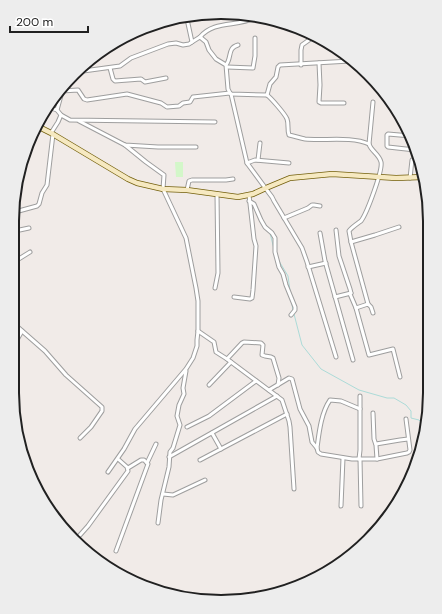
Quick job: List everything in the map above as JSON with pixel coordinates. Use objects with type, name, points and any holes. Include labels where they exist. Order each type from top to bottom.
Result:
[{"type":"main road","points":[[42,129],[128,179],[137,183],[163,189],[187,190],[249,198],[253,194],[290,178],[332,174],[418,177]]},
{"type":"street","points":[[86,71],[121,65],[131,58],[172,43],[184,45],[189,44],[207,31],[220,25],[241,20]]},
{"type":"street","points":[[188,22],[192,42]]},
{"type":"street","points":[[200,37],[206,42],[209,50],[216,59],[227,66],[253,68],[255,38]]},
{"type":"street","points":[[302,64],[302,45],[309,40]]},
{"type":"street","points":[[238,45],[233,46],[227,66],[228,89],[231,94],[247,163],[272,197],[302,248],[336,357]]},
{"type":"street","points":[[267,95],[270,84],[276,78],[280,65],[344,61]]},
{"type":"street","points":[[319,63],[319,102],[344,104]]},
{"type":"street","points":[[110,68],[115,81],[141,80],[145,82],[166,78]]},
{"type":"street","points":[[67,90],[78,90],[84,99],[87,100],[127,94],[162,103],[167,107],[179,106],[183,103],[190,102],[193,97],[231,94],[267,95],[273,100],[287,119],[289,135],[305,139],[353,140],[369,144]]},
{"type":"street","points":[[57,110],[60,99]]},
{"type":"street","points":[[373,102],[369,144],[370,148],[379,157],[382,164],[379,177],[362,219],[349,231],[350,242],[368,304],[373,313]]},
{"type":"street","points":[[53,109],[70,120],[215,122]]},
{"type":"street","points":[[19,211],[39,204],[42,193],[47,185],[52,134],[61,115]]},
{"type":"street","points":[[77,120],[125,145],[164,175],[163,189],[186,238],[198,301],[197,346],[194,358],[135,430],[118,459],[108,472]]},
{"type":"street","points":[[404,135],[388,134],[387,146],[410,150]]},
{"type":"street","points":[[258,160],[260,143]]},
{"type":"street","points":[[125,145],[196,147]]},
{"type":"street","points":[[247,163],[255,160],[288,163]]},
{"type":"street","points":[[410,178],[412,160],[413,160]]},
{"type":"street","points":[[187,190],[189,182],[192,180],[233,179]]},
{"type":"street","points":[[215,288],[218,273],[217,194]]},
{"type":"street","points":[[234,297],[252,298],[256,246],[249,198]]},
{"type":"street","points":[[249,198],[254,204],[265,227],[275,238],[275,252],[279,267],[294,305],[293,313]]},
{"type":"street","points":[[284,218],[314,204],[320,206]]},
{"type":"street","points":[[350,242],[399,227]]},
{"type":"street","points":[[19,230],[29,228]]},
{"type":"street","points":[[336,230],[339,256],[369,355],[393,350],[400,377]]},
{"type":"street","points":[[320,233],[335,297],[354,360]]},
{"type":"street","points":[[19,259],[30,252]]},
{"type":"street","points":[[308,267],[326,263]]},
{"type":"street","points":[[335,297],[351,293]]},
{"type":"street","points":[[356,308],[368,304]]},
{"type":"street","points":[[19,328],[44,351],[66,375],[102,407],[102,410],[91,427],[80,438]]},
{"type":"street","points":[[19,336],[22,331]]},
{"type":"street","points":[[198,331],[214,342],[216,352],[282,400],[290,427],[294,489]]},
{"type":"street","points":[[227,359],[244,342],[261,343],[263,346],[262,355],[273,358],[279,378],[278,385]]},
{"type":"street","points":[[209,385],[231,362]]},
{"type":"street","points":[[158,523],[169,467],[170,452],[173,448],[180,425],[177,416],[179,405],[184,394],[183,388],[186,369]]},
{"type":"street","points":[[269,390],[289,378],[292,379],[300,409],[309,424],[312,442],[321,454],[343,458],[377,459],[407,453],[410,450],[406,420]]},
{"type":"street","points":[[187,427],[208,416],[256,381]]},
{"type":"street","points":[[170,457],[277,396]]},
{"type":"street","points":[[360,396],[361,506]]},
{"type":"street","points":[[317,448],[323,414],[330,400],[341,401],[360,410]]},
{"type":"street","points":[[373,412],[374,438],[377,459]]},
{"type":"street","points":[[200,460],[287,414]]},
{"type":"street","points":[[212,433],[221,450]]},
{"type":"street","points":[[376,444],[408,440]]},
{"type":"street","points":[[116,551],[148,464],[147,463],[156,444]]},
{"type":"street","points":[[340,506],[343,458]]},
{"type":"street","points":[[118,459],[128,468]]},
{"type":"street","points":[[80,535],[128,471],[128,468],[140,460],[144,460],[147,463]]},
{"type":"street","points":[[163,494],[173,495],[205,480]]},
{"type":"green space","points":[[175,162],[183,162],[183,177],[176,177]]},
{"type":"waterway","points":[[270,233],[274,249]]},
{"type":"waterway","points":[[279,261],[288,276],[290,291]]},
{"type":"waterway","points":[[292,304],[293,311]]},
{"type":"waterway","points":[[294,314],[302,345],[321,369],[359,390],[387,398],[394,398],[406,405],[411,411],[411,418],[421,422]]}]
